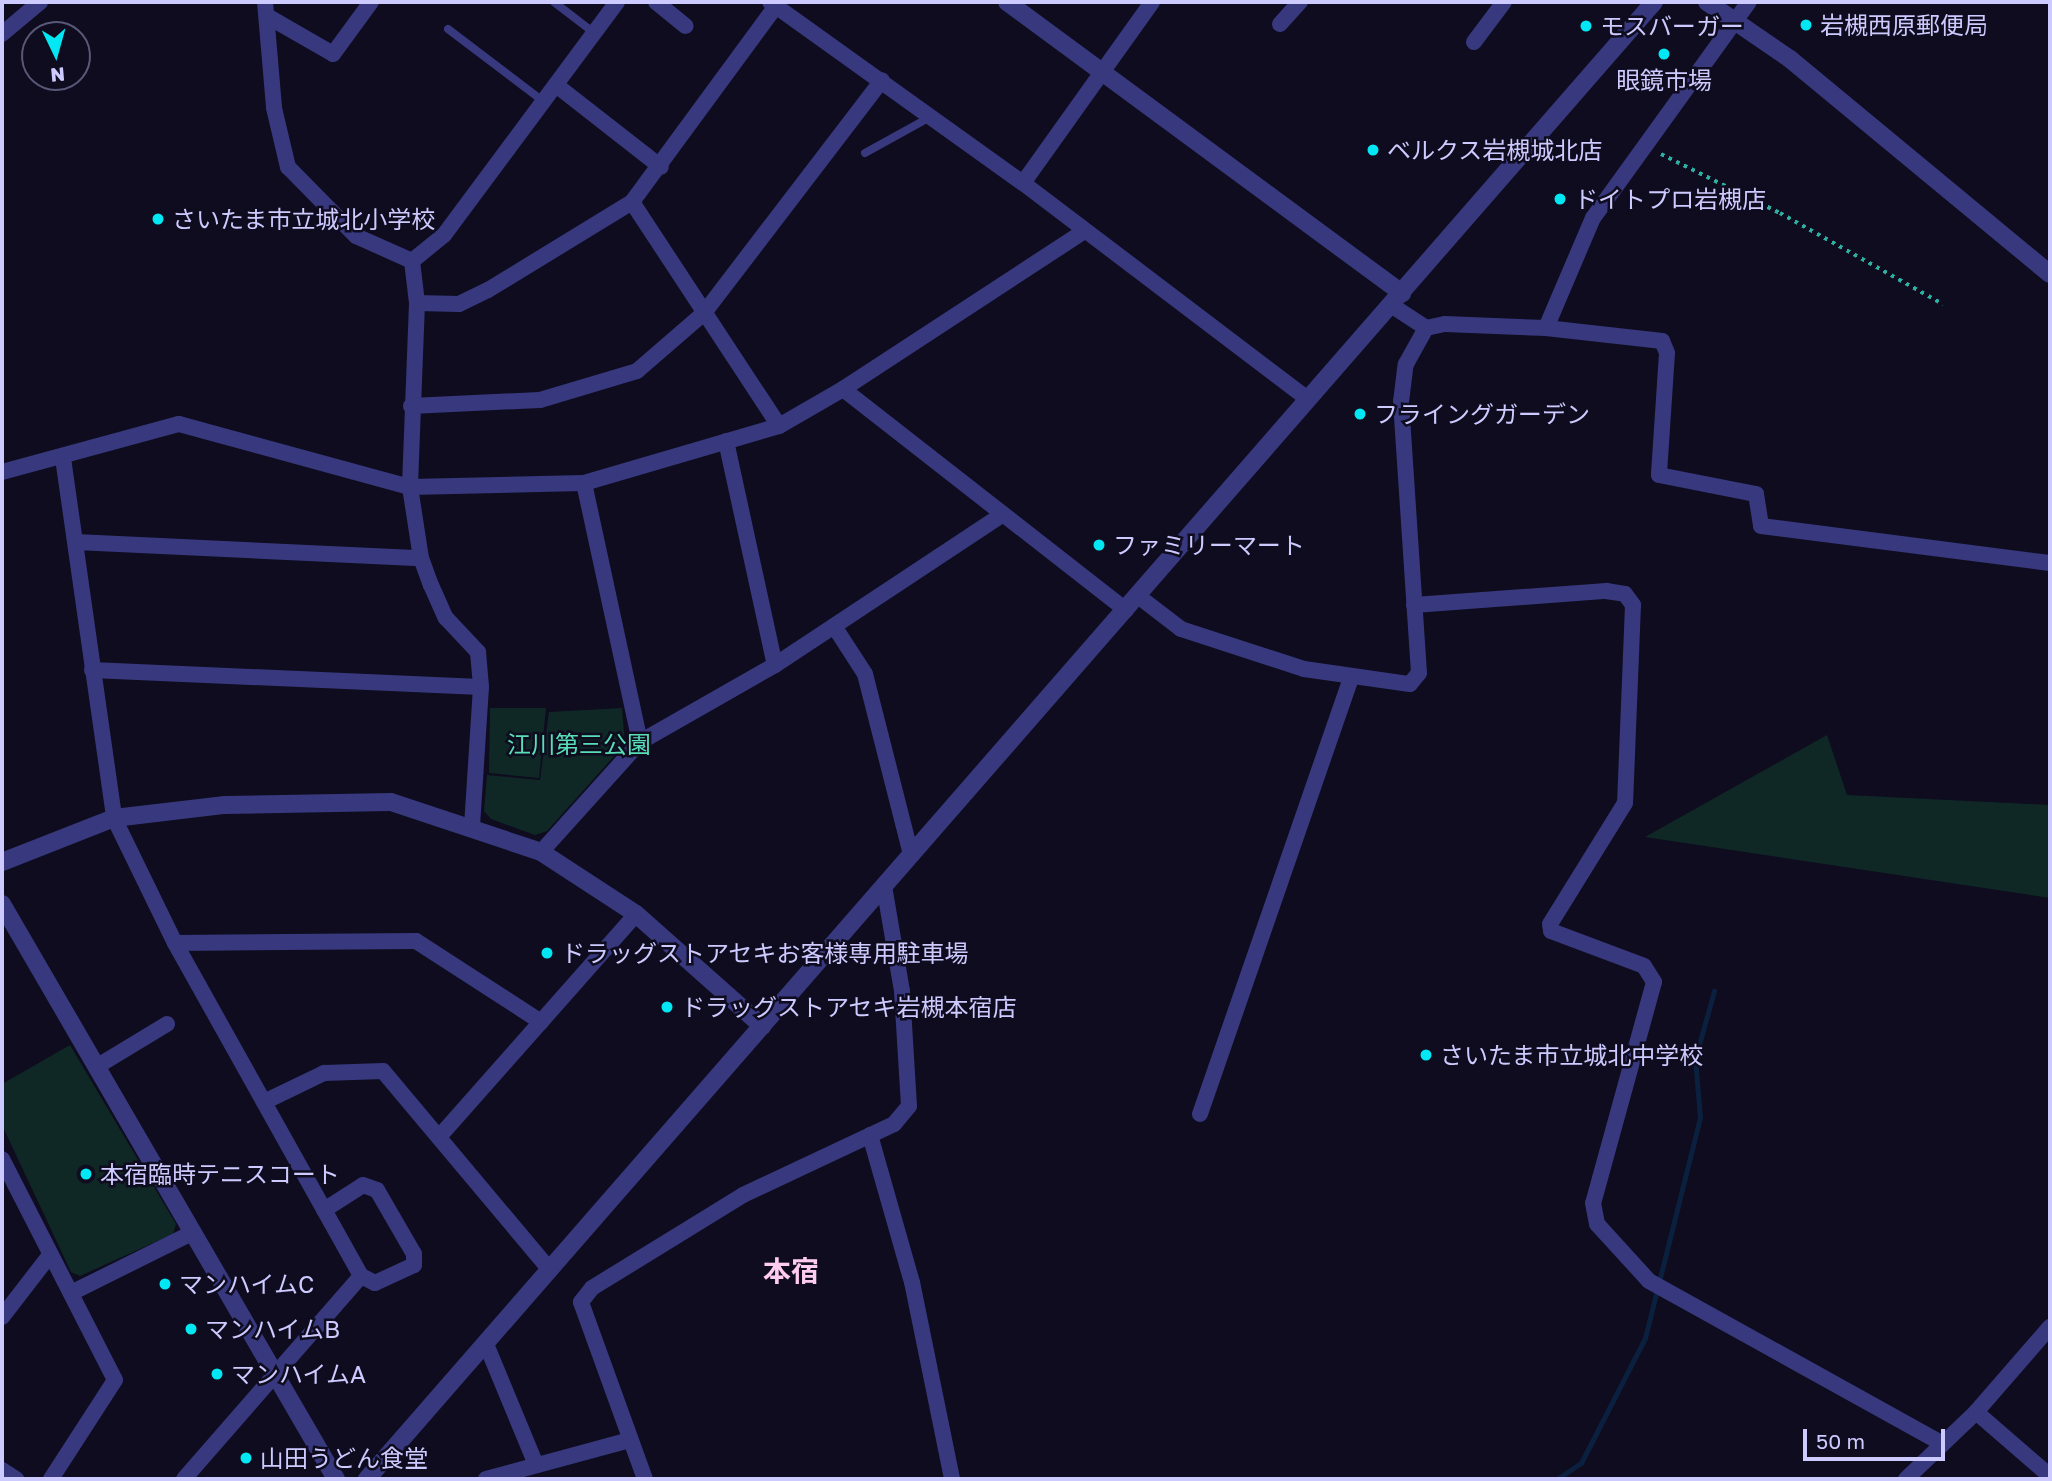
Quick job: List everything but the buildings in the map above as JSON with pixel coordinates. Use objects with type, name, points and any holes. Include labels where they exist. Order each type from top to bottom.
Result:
[{"type":"street","points":[[2,34],[40,2]]},
{"type":"street","points":[[266,9],[333,54],[370,2]]},
{"type":"street","points":[[412,261],[443,235],[617,2]]},
{"type":"street","points":[[656,2],[686,26]]},
{"type":"street","points":[[1007,2],[1397,299],[1426,328]]},
{"type":"street","points":[[1023,183],[1104,74],[1152,2]]},
{"type":"street","points":[[1276,2],[1290,13]]},
{"type":"street","points":[[1474,41],[1504,2]]},
{"type":"street","points":[[367,1479],[1654,2]]},
{"type":"street","points":[[1707,2],[1790,59],[2050,274]]},
{"type":"street","points":[[1546,328],[1593,218],[1648,147],[1749,2]]},
{"type":"street","points":[[417,303],[459,304],[488,290],[632,202],[661,167],[773,4],[1023,183],[1083,232],[1308,399]]},
{"type":"street","points":[[266,9],[274,108],[288,167],[356,236],[412,261]]},
{"type":"street","points":[[411,406],[540,400],[637,371],[704,313],[881,79]]},
{"type":"street","points":[[556,85],[661,167]]},
{"type":"street","points":[[632,202],[779,426]]},
{"type":"street","points":[[2,472],[62,458],[179,424],[410,487],[584,483],[779,426],[843,389],[1083,232]]},
{"type":"street","points":[[412,261],[417,303],[410,487],[421,558],[446,618],[478,652],[481,687],[472,825]]},
{"type":"street","points":[[843,389],[1000,516],[1132,603],[1181,629],[1304,669],[1351,679],[1410,684],[1419,673],[1401,402],[1406,364],[1426,328],[1446,324],[1546,328],[1662,341],[1667,353],[1659,474],[1756,494],[1761,526],[2050,563]]},
{"type":"street","points":[[726,441],[775,665]]},
{"type":"street","points":[[62,458],[114,818],[174,943],[360,1276],[375,1283],[414,1265],[414,1254],[377,1190],[363,1185],[324,1210]]},
{"type":"street","points":[[584,483],[640,741]]},
{"type":"street","points":[[541,852],[640,741],[775,665],[1000,516]]},
{"type":"street","points":[[76,542],[421,558]]},
{"type":"street","points":[[1414,605],[1606,591],[1625,594],[1633,605],[1625,803],[1550,924],[1551,931],[1644,966],[1654,982],[1593,1203],[1597,1224],[1649,1281],[1941,1443]]},
{"type":"street","points":[[834,626],[865,674],[911,854]]},
{"type":"street","points":[[92,670],[481,687]]},
{"type":"street","points":[[1200,1114],[1351,679]]},
{"type":"street","points":[[2,862],[114,818],[225,805],[391,802],[472,825],[541,852],[636,914],[762,1026]]},
{"type":"street","points":[[645,1479],[583,1316],[581,1302],[592,1288],[743,1195],[894,1124],[909,1106],[902,991],[884,886]]},
{"type":"street","points":[[2,904],[336,1479]]},
{"type":"street","points":[[439,1136],[636,914]]},
{"type":"street","points":[[174,943],[416,941],[541,1023]]},
{"type":"street","points":[[96,1067],[167,1024]]},
{"type":"street","points":[[264,1102],[324,1073],[383,1071],[550,1270]]},
{"type":"street","points":[[870,1135],[912,1282],[951,1479]]},
{"type":"street","points":[[2,1158],[50,1255],[73,1292],[115,1380],[51,1479]]},
{"type":"street","points":[[73,1292],[192,1233]]},
{"type":"street","points":[[2,1317],[50,1255]]},
{"type":"street","points":[[184,1479],[360,1276]]},
{"type":"street","points":[[1916,1476],[1941,1443],[1976,1412],[2050,1327]]},
{"type":"street","points":[[486,1344],[536,1465]]},
{"type":"street","points":[[1976,1412],[2050,1476]]},
{"type":"street","points":[[486,1479],[630,1440]]},
{"type":"street","points":[[2,1470],[16,1479]]},
{"type":"lane","points":[[554,2],[593,32]]},
{"type":"lane","points":[[448,29],[544,102]]},
{"type":"lane","points":[[865,153],[932,116]]},
{"type":"path","points":[[1648,147],[1780,213],[1943,304]]},
{"type":"green space","points":[[490,708],[546,708],[539,778],[489,773]]},
{"type":"green space","name":"江川第三公園","points":[[622,708],[625,744],[547,831],[535,835],[491,819],[484,811],[487,775],[540,780],[549,712]]},
{"type":"green space","points":[[1827,735],[1847,795],[2050,805],[2050,898],[1645,837]]},
{"type":"green space","name":"本宿臨時テニスコート","points":[[70,1045],[176,1224],[173,1234],[80,1276],[71,1272],[2,1125],[2,1084]]},
{"type":"waterway","points":[[1557,1479],[1581,1463],[1645,1338],[1700,1118],[1695,1059],[1714,991]]},
{"type":"place","name":"岩槻西原郵便局","points":[[1806,25]]},
{"type":"place","name":"モスバーガー","points":[[1586,26]]},
{"type":"place","name":"眼鏡市場","points":[[1664,54]]},
{"type":"place","name":"ベルクス岩槻城北店","points":[[1373,150]]},
{"type":"place","name":"ドイトプロ岩槻店","points":[[1560,199]]},
{"type":"place","name":"さいたま市立城北小学校","points":[[158,219]]},
{"type":"place","name":"フライングガーデン","points":[[1360,414]]},
{"type":"place","name":"ファミリーマート","points":[[1099,545]]},
{"type":"place","name":"ドラッグストアセキお客様専用駐車場","points":[[547,953]]},
{"type":"place","name":"ドラッグストアセキ岩槻本宿店","points":[[667,1007]]},
{"type":"place","name":"さいたま市立城北中学校","points":[[1426,1055]]},
{"type":"place","name":"本宿臨時テニスコート","points":[[86,1174]]},
{"type":"place","name":"マンハイムC","points":[[165,1284]]},
{"type":"place","name":"マンハイムB","points":[[191,1329]]},
{"type":"place","name":"マンハイムA","points":[[217,1374]]},
{"type":"place","name":"山田うどん食堂","points":[[246,1458]]},
{"type":"district","name":"本宿","points":[[791,1271]]}]
